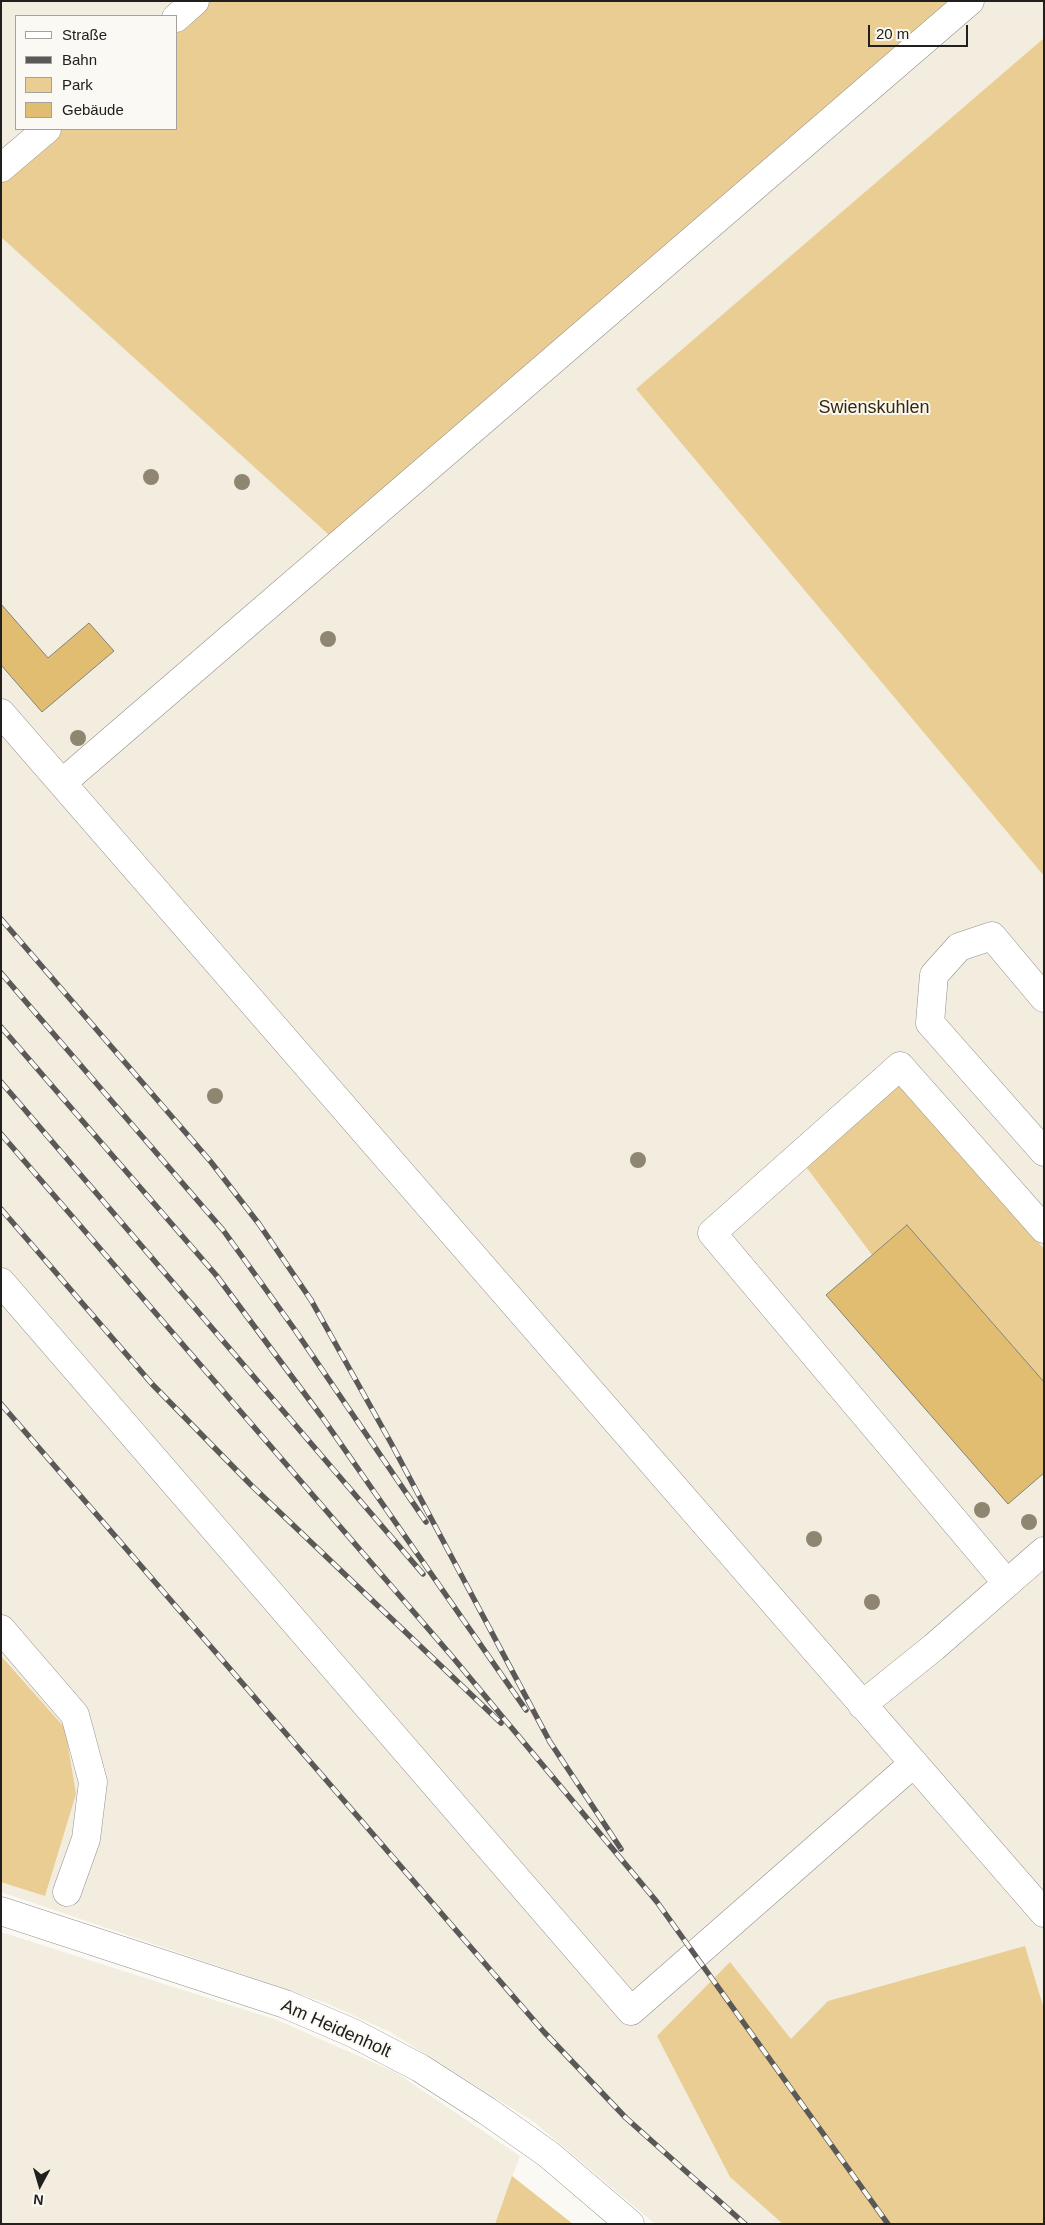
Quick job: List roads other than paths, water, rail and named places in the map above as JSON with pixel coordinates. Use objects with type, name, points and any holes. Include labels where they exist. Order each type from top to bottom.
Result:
[{"type":"street","points":[[178,16],[195,1]]},
{"type":"street","points":[[62,783],[970,1]]},
{"type":"street","points":[[1,168],[46,130]]},
{"type":"street","points":[[1,713],[1044,1913]]},
{"type":"street","points":[[1044,998],[992,936],[959,947],[934,975],[930,1023],[1044,1152]]},
{"type":"street","points":[[1006,1582],[712,1233],[900,1066],[1044,1229]]},
{"type":"street","points":[[1,1282],[631,2011],[914,1763]]},
{"type":"street","points":[[862,1705],[934,1647],[1006,1582],[1044,1551]]},
{"type":"street","points":[[1,1629],[75,1715],[93,1782],[86,1839],[67,1892]]},
{"type":"street","name":"Am Heidenholt","points":[[1,1911],[285,2004],[353,2033],[420,2068],[487,2111],[548,2154],[630,2224]]},
{"type":"railway","points":[[1,919],[211,1162],[259,1224],[311,1300],[391,1443],[550,1742],[621,1849]]},
{"type":"railway","points":[[1,973],[223,1230],[295,1330],[426,1522]]},
{"type":"railway","points":[[1,1027],[216,1275],[322,1417],[526,1710]]},
{"type":"railway","points":[[1,1082],[423,1574]]},
{"type":"railway","points":[[1,1134],[450,1654],[657,1902],[888,2224]]},
{"type":"railway","points":[[1,1209],[152,1384],[251,1485],[501,1723]]},
{"type":"railway","points":[[1,1404],[544,2032],[626,2118],[745,2224]]},
{"type":"park label","name":"Swienskuhlen","points":[[874,408]]}]
